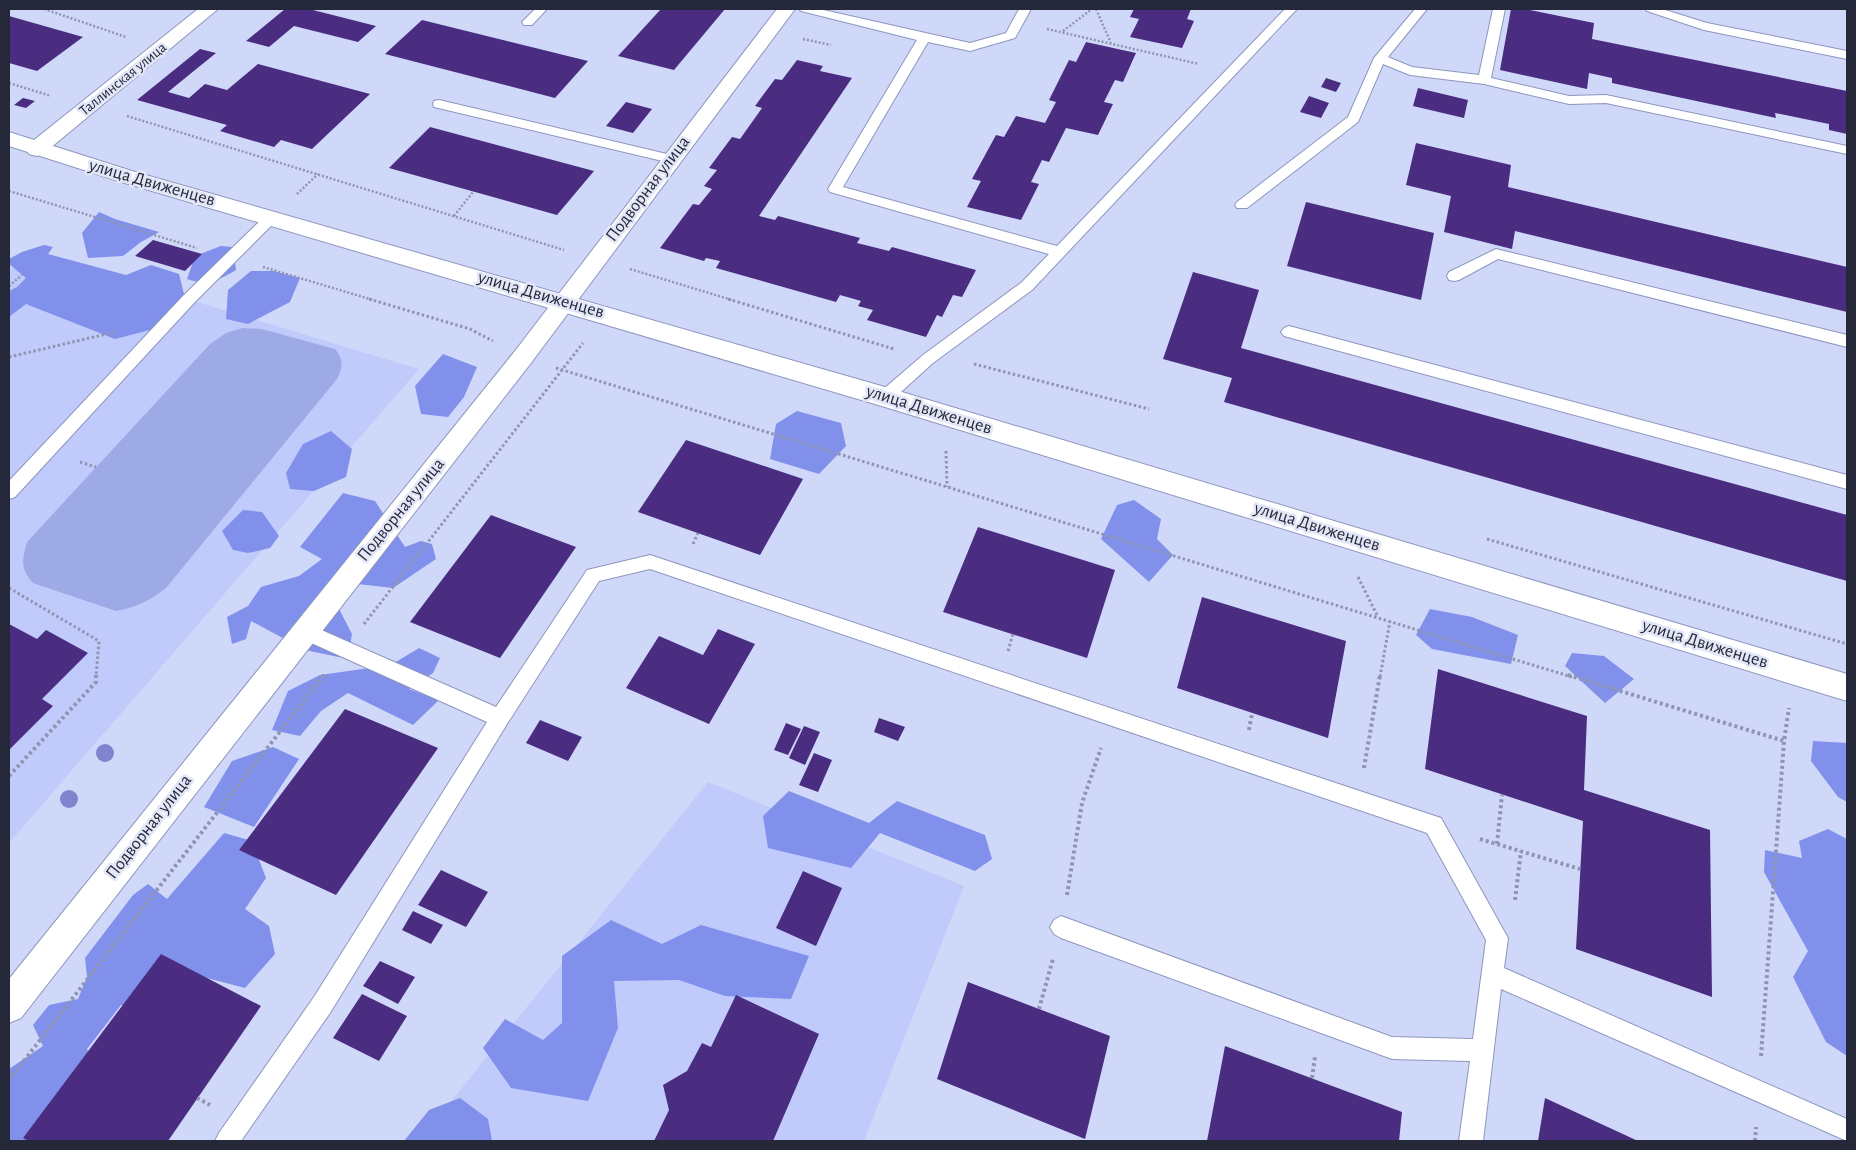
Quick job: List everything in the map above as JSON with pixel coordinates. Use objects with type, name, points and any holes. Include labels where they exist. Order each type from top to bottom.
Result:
[{"type":"street","name":"Таллинская улица","points":[[36,149],[209,9]]},
{"type":"street","name":"Подворная улица","points":[[9,1006],[523,357],[786,9]]},
{"type":"street","name":"улица Движенцев","points":[[9,139],[36,149],[885,397],[1847,688]]},
{"type":"lane","points":[[528,22],[541,9]]},
{"type":"lane","points":[[805,9],[924,38],[970,47],[1011,35],[1025,9]]},
{"type":"lane","points":[[885,397],[928,359],[1027,286],[1291,9]]},
{"type":"lane","points":[[1242,205],[1352,120],[1380,58],[1420,9]]},
{"type":"lane","points":[[1484,80],[1499,9]]},
{"type":"lane","points":[[1650,9],[1704,26],[1847,54]]},
{"type":"lane","points":[[924,38],[835,189],[1061,252]]},
{"type":"lane","points":[[1380,58],[1410,71],[1484,80],[1569,100],[1606,99],[1847,150]]},
{"type":"lane","points":[[439,104],[671,159]]},
{"type":"lane","points":[[9,492],[170,320],[272,217]]},
{"type":"lane","points":[[1454,276],[1496,254],[1847,341]]},
{"type":"lane","points":[[1289,332],[1847,482]]},
{"type":"lane","points":[[227,1141],[322,1005],[500,718],[593,575],[650,562],[1434,825],[1497,938],[1471,1141]]},
{"type":"lane","points":[[304,632],[500,718]]},
{"type":"lane","points":[[1061,927],[1392,1048],[1484,1050]]},
{"type":"lane","points":[[1492,974],[1847,1131]]},
{"type":"path","points":[[44,9],[133,39]]},
{"type":"path","points":[[1062,32],[1092,9]]},
{"type":"path","points":[[1096,9],[1112,43]]},
{"type":"path","points":[[1017,23],[1112,43],[1206,66]]},
{"type":"path","points":[[139,119],[928,359],[984,365],[1149,409]]},
{"type":"path","points":[[9,191],[470,329],[523,357],[564,371],[1784,741]]},
{"type":"path","points":[[454,216],[473,192]]},
{"type":"path","points":[[9,286],[22,275]]},
{"type":"path","points":[[9,1080],[344,649],[564,371],[604,314]]},
{"type":"path","points":[[9,357],[170,320]]},
{"type":"path","points":[[1486,539],[1847,644]]},
{"type":"path","points":[[9,588],[99,642],[96,682],[9,776]]},
{"type":"path","points":[[1358,799],[1390,621]]},
{"type":"path","points":[[1755,1141],[1784,741],[1794,671]]},
{"type":"path","points":[[1039,1009],[1061,927],[1082,803],[1111,716]]},
{"type":"path","points":[[1497,844],[1502,795]]},
{"type":"path","points":[[1434,825],[1580,869]]},
{"type":"shaded area","points":[[99,212],[115,219],[159,232],[141,242],[123,256],[88,258],[82,233]]},
{"type":"shaded area","points":[[44,245],[53,247],[48,254],[126,275],[151,265],[179,274],[184,294],[173,311],[177,323],[115,339],[26,304],[9,317],[9,291],[17,287],[26,278],[9,264],[9,259],[22,252]]},
{"type":"shaded area","points":[[221,246],[233,247],[236,270],[212,281],[200,282],[187,279],[195,256]]},
{"type":"shaded area","points":[[31,252],[419,369],[9,843],[9,270]]},
{"type":"shaded area","points":[[251,271],[274,271],[300,278],[290,302],[248,324],[226,319],[228,290]]},
{"type":"shaded area","points":[[243,328],[262,329],[335,349],[342,364],[337,379],[166,588],[155,596],[136,606],[116,611],[33,583],[26,573],[23,564],[27,542],[210,344],[226,333]]},
{"type":"shaded area","points":[[443,354],[477,367],[464,397],[448,417],[421,414],[415,386]]},
{"type":"shaded area","points":[[797,411],[841,423],[846,446],[819,474],[770,459],[776,424]]},
{"type":"shaded area","points":[[331,431],[352,449],[346,477],[314,491],[290,489],[286,473],[303,444]]},
{"type":"shaded area","points":[[343,493],[375,501],[405,547],[421,541],[432,544],[436,559],[393,588],[358,584],[337,605],[352,634],[348,659],[305,650],[251,621],[246,639],[232,644],[227,617],[248,606],[261,587],[299,576],[322,559],[300,547]]},
{"type":"shaded area","points":[[1134,500],[1161,519],[1157,539],[1173,555],[1149,582],[1101,539],[1117,505]]},
{"type":"shaded area","points":[[243,510],[262,512],[279,536],[270,548],[248,553],[233,550],[222,531]]},
{"type":"shaded area","points":[[1430,609],[1472,617],[1518,635],[1511,664],[1432,649],[1416,635]]},
{"type":"shaded area","points":[[419,648],[440,658],[433,673],[409,689],[439,700],[413,725],[348,693],[321,711],[300,736],[272,730],[288,691],[320,675],[391,665]]},
{"type":"shaded area","points":[[1572,653],[1604,656],[1634,679],[1605,703],[1565,666]]},
{"type":"shaded area","points":[[1813,741],[1847,743],[1847,802],[1838,797],[1811,761]]},
{"type":"shaded area","points":[[273,747],[299,759],[254,827],[204,807],[232,761]]},
{"type":"shaded area","points":[[708,782],[964,886],[864,1141],[419,1141]]},
{"type":"shaded area","points":[[789,791],[869,823],[897,801],[985,835],[992,859],[975,871],[880,833],[851,868],[768,848],[763,816]]},
{"type":"shaded area","points":[[1828,829],[1847,839],[1847,1056],[1826,1042],[1793,977],[1808,951],[1764,872],[1765,850],[1802,858],[1799,841]]},
{"type":"shaded area","points":[[224,833],[252,841],[266,878],[245,909],[269,926],[275,954],[245,988],[207,978],[167,1014],[121,1005],[87,1049],[96,1066],[41,1126],[34,1141],[9,1141],[9,1069],[43,1046],[33,1025],[49,1005],[78,999],[87,977],[85,958],[133,895],[148,884],[167,899]]},
{"type":"shaded area","points":[[611,920],[662,944],[701,925],[809,956],[791,999],[725,996],[679,980],[614,981],[618,1028],[588,1101],[511,1088],[483,1048],[505,1019],[543,1040],[562,1023],[562,956]]},
{"type":"shaded area","points":[[460,1098],[488,1119],[492,1141],[404,1141],[429,1110]]},
{"type":"building","points":[[285,9],[309,9],[376,26],[358,42],[294,26],[269,47],[246,41]]},
{"type":"building","points":[[661,9],[725,9],[674,70],[618,56]]},
{"type":"building","points":[[1134,9],[1191,9],[1187,19],[1194,21],[1182,48],[1130,37],[1139,19],[1130,17]]},
{"type":"building","points":[[1511,9],[1525,9],[1594,23],[1592,39],[1847,91],[1847,134],[1829,130],[1829,124],[1775,113],[1776,118],[1612,83],[1612,78],[1589,73],[1587,89],[1500,70]]},
{"type":"building","points":[[9,16],[83,37],[37,71],[9,63]]},
{"type":"building","points":[[422,20],[588,61],[555,98],[385,54]]},
{"type":"building","points":[[1086,42],[1136,53],[1123,82],[1115,80],[1104,102],[1113,104],[1098,135],[1066,128],[1049,162],[1042,160],[1031,182],[1039,184],[1021,220],[967,207],[981,181],[972,179],[996,135],[1004,137],[1016,116],[1045,123],[1056,102],[1049,100],[1069,60],[1076,62]]},
{"type":"building","points":[[200,49],[216,53],[168,92],[189,98],[205,84],[227,90],[258,64],[370,94],[312,149],[281,140],[274,147],[220,131],[227,125],[137,100]]},
{"type":"building","points":[[797,60],[823,66],[820,71],[852,78],[759,216],[775,220],[778,216],[860,238],[857,243],[889,251],[892,247],[976,270],[962,297],[953,295],[942,317],[937,315],[926,337],[867,320],[873,310],[858,306],[861,301],[840,295],[836,302],[716,268],[720,261],[706,258],[704,261],[660,248],[693,204],[699,205],[712,189],[704,186],[717,170],[709,168],[732,137],[740,139],[762,108],[755,106],[775,79],[782,80]]},
{"type":"building","points":[[1326,78],[1341,83],[1336,92],[1321,87]]},
{"type":"building","points":[[1418,88],[1468,100],[1464,118],[1413,106]]},
{"type":"building","points":[[1309,96],[1329,103],[1321,118],[1300,112]]},
{"type":"building","points":[[23,98],[35,101],[26,108],[14,105]]},
{"type":"building","points":[[626,102],[652,109],[633,133],[606,126]]},
{"type":"building","points":[[430,127],[594,171],[557,215],[389,168]]},
{"type":"building","points":[[1416,143],[1511,165],[1508,187],[1847,267],[1847,312],[1515,231],[1512,249],[1444,232],[1451,196],[1406,185]]},
{"type":"building","points":[[1306,202],[1434,233],[1421,300],[1287,266]]},
{"type":"building","points":[[153,240],[202,254],[185,271],[135,256]]},
{"type":"building","points":[[1193,272],[1259,290],[1241,348],[1847,515],[1847,581],[1224,402],[1232,378],[1163,359]]},
{"type":"building","points":[[686,440],[803,479],[760,555],[638,512]]},
{"type":"building","points":[[491,515],[576,547],[500,658],[410,622]]},
{"type":"building","points":[[978,527],[1115,570],[1087,658],[943,612]]},
{"type":"building","points":[[1202,597],[1346,641],[1328,738],[1177,688]]},
{"type":"building","points":[[9,624],[37,639],[46,630],[88,653],[42,699],[53,706],[9,750]]},
{"type":"building","points":[[718,629],[755,644],[709,724],[626,688],[659,636],[703,655]]},
{"type":"building","points":[[1438,669],[1587,716],[1584,790],[1710,830],[1712,997],[1576,949],[1583,821],[1425,769]]},
{"type":"building","points":[[345,709],[438,748],[336,895],[239,850]]},
{"type":"building","points":[[879,718],[905,727],[898,741],[874,732]]},
{"type":"building","points":[[540,720],[582,737],[568,761],[526,743]]},
{"type":"building","points":[[786,723],[801,729],[788,755],[774,750]]},
{"type":"building","points":[[804,726],[820,732],[805,765],[789,758]]},
{"type":"building","points":[[814,753],[832,760],[818,792],[799,785]]},
{"type":"building","points":[[441,870],[488,892],[466,927],[418,905]]},
{"type":"building","points":[[803,871],[842,888],[816,946],[776,928]]},
{"type":"building","points":[[413,911],[443,925],[431,944],[402,930]]},
{"type":"building","points":[[161,954],[261,1006],[168,1141],[29,1141],[23,1138]]},
{"type":"building","points":[[380,961],[415,977],[398,1004],[363,986]]},
{"type":"building","points":[[968,982],[1110,1036],[1085,1139],[937,1079]]},
{"type":"building","points":[[362,994],[407,1016],[379,1061],[333,1038]]},
{"type":"building","points":[[736,995],[819,1034],[773,1141],[654,1141],[669,1110],[663,1085],[687,1071],[702,1043],[711,1047]]},
{"type":"building","points":[[1225,1046],[1402,1112],[1399,1141],[1207,1141]]},
{"type":"building","points":[[1545,1098],[1638,1141],[1538,1141]]}]
